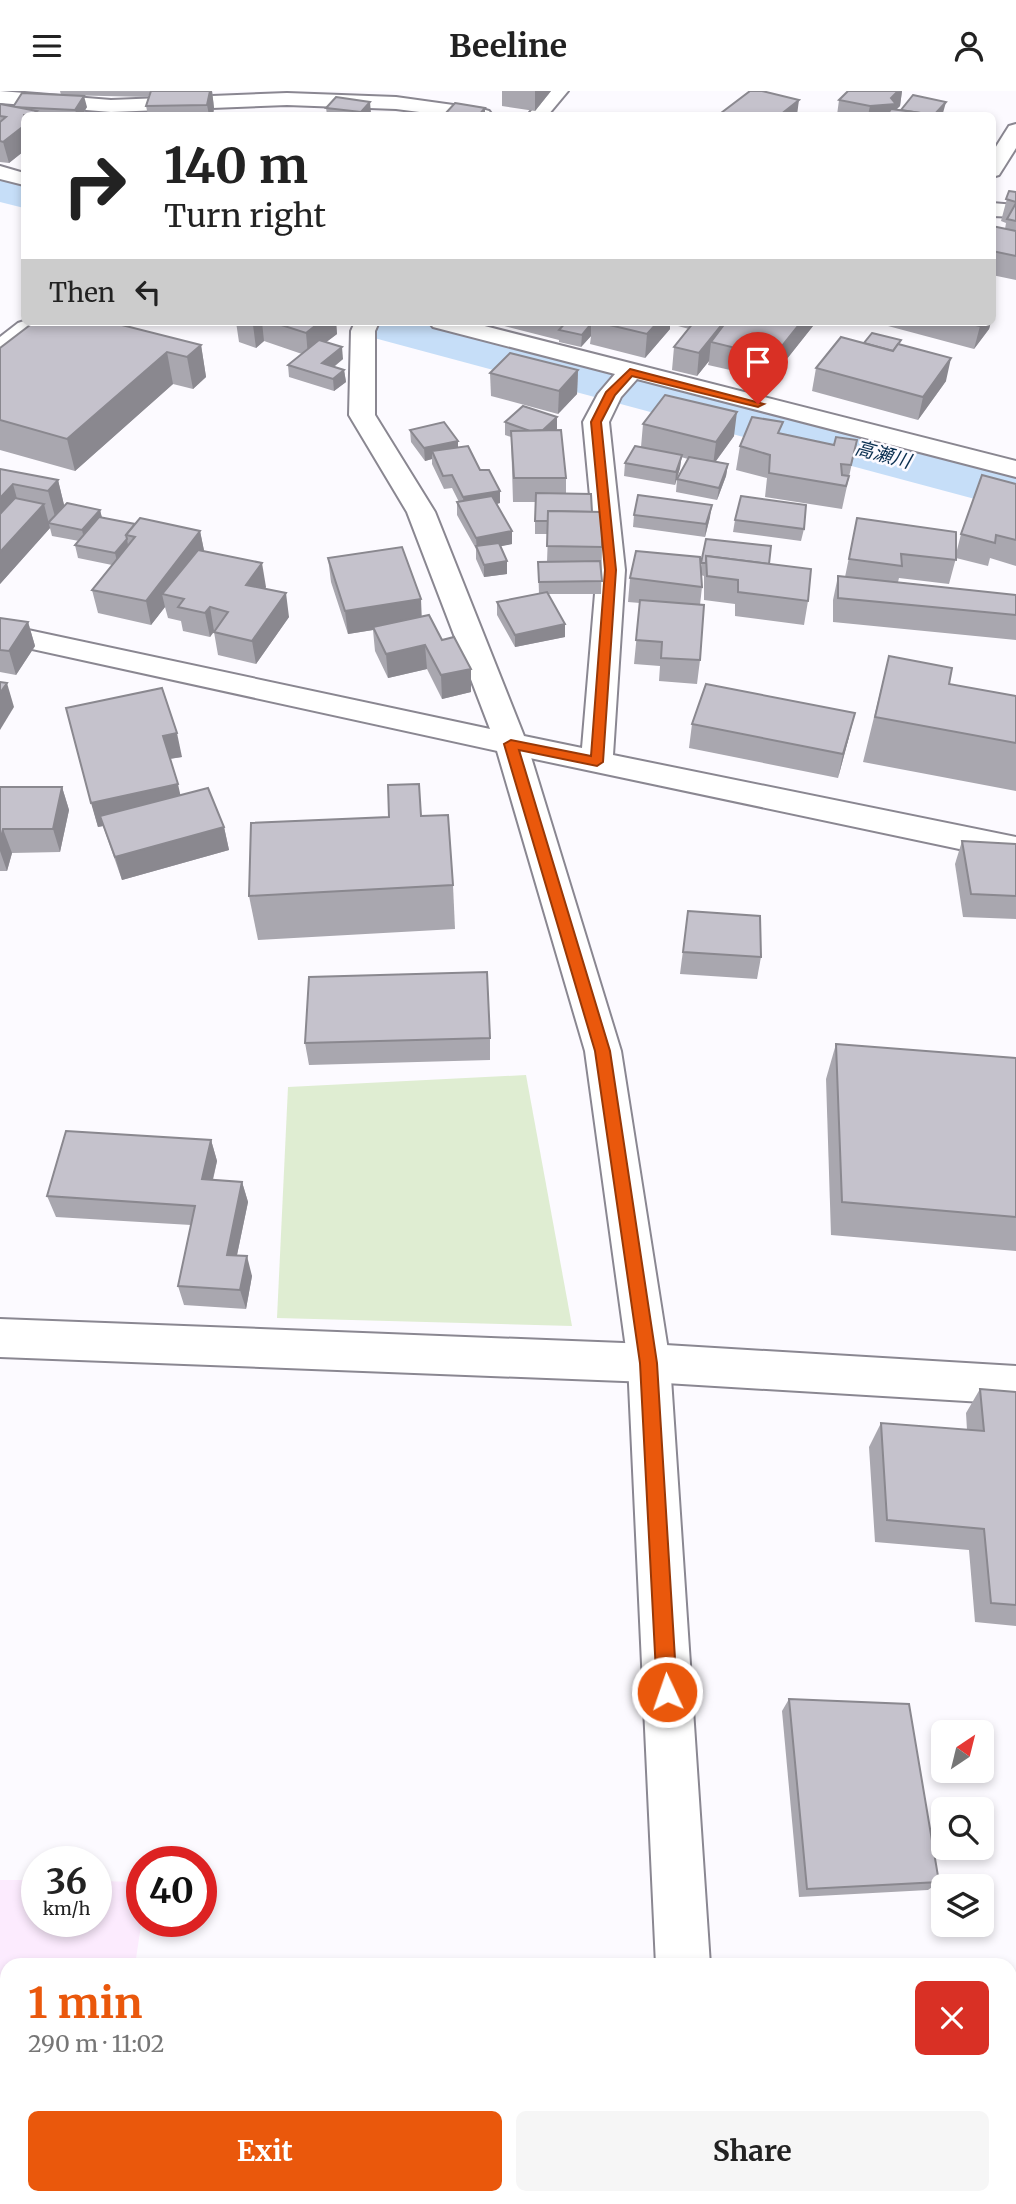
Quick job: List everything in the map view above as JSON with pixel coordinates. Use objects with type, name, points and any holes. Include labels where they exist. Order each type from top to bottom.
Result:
[{"type":"street","points":[[540,112],[558,91]]},
{"type":"street","points":[[0,97],[33,95],[111,106],[287,99],[436,112]]},
{"type":"street","points":[[996,163],[1016,130]]},
{"type":"street","points":[[0,172],[21,178]]},
{"type":"street","points":[[996,209],[1016,211]]},
{"type":"street","points":[[365,326],[362,415],[421,512],[511,744],[603,1051],[649,1363],[683,1958]]},
{"type":"street","points":[[456,326],[1016,469]]},
{"type":"street","points":[[0,349],[26,328]]},
{"type":"street","points":[[597,762],[611,570],[596,422],[610,394],[630,372]]},
{"type":"street","points":[[0,633],[511,744],[1016,849]]},
{"type":"street","points":[[2,1344],[649,1363],[1016,1385]]},
{"type":"shaded area","points":[[0,1880],[21,1880],[21,1937],[112,1937],[112,1881],[126,1882],[126,1937],[139,1937],[136,1958],[0,1958]]},
{"type":"green space","points":[[526,1075],[572,1326],[277,1318],[288,1087]]},
{"type":"building","points":[[151,91],[210,91],[207,105],[146,106]]},
{"type":"building","points":[[750,91],[762,91],[799,100],[784,112],[722,112]]},
{"type":"building","points":[[848,91],[898,91],[891,98],[896,104],[870,106],[839,100]]},
{"type":"building","points":[[22,93],[84,96],[75,110],[13,107]]},
{"type":"building","points":[[913,95],[946,102],[937,112],[901,110]]},
{"type":"building","points":[[336,97],[370,102],[361,112],[326,108]]},
{"type":"building","points":[[455,103],[485,108],[482,112],[447,112]]},
{"type":"building","points":[[0,104],[37,111],[21,112],[21,128],[3,142],[0,141],[0,122],[6,117],[0,116]]},
{"type":"building","points":[[891,109],[913,112],[889,112]]},
{"type":"building","points":[[1009,191],[1016,192],[1016,202],[1006,199]]},
{"type":"building","points":[[1016,203],[1016,221],[1007,219]]},
{"type":"building","points":[[996,227],[1016,231],[1016,256],[996,252]]},
{"type":"building","points":[[29,326],[126,326],[201,345],[187,357],[167,352],[67,439],[0,420],[0,348]]},
{"type":"building","points":[[284,326],[315,326],[306,333]]},
{"type":"building","points":[[562,326],[589,326],[582,335],[559,330]]},
{"type":"building","points":[[614,326],[654,326],[647,334]]},
{"type":"building","points":[[691,326],[721,326],[699,353],[674,347]]},
{"type":"building","points":[[723,326],[798,326],[766,366],[741,359],[748,351],[711,342]]},
{"type":"building","points":[[872,333],[901,340],[893,351],[864,343]]},
{"type":"building","points":[[841,337],[893,351],[898,344],[951,358],[923,397],[816,368]]},
{"type":"building","points":[[319,340],[342,347],[322,363],[344,370],[333,379],[288,365]]},
{"type":"building","points":[[510,353],[578,370],[559,391],[490,373]]},
{"type":"building","points":[[665,395],[737,412],[716,442],[643,424]]},
{"type":"building","points":[[523,406],[557,417],[543,430],[530,431],[505,422]]},
{"type":"building","points":[[752,417],[783,422],[778,433],[834,445],[836,437],[857,440],[851,465],[841,464],[842,475],[849,476],[846,486],[769,473],[770,455],[740,446]]},
{"type":"building","points":[[444,422],[458,441],[424,448],[410,430]]},
{"type":"building","points":[[561,430],[566,478],[514,478],[511,431]]},
{"type":"building","points":[[468,446],[480,470],[489,470],[500,491],[463,497],[452,475],[443,476],[432,451]]},
{"type":"building","points":[[635,446],[682,455],[676,472],[625,463]]},
{"type":"building","points":[[689,457],[728,464],[719,488],[677,479]]},
{"type":"building","points":[[0,469],[58,480],[48,491],[13,484],[0,498]]},
{"type":"building","points":[[982,475],[1016,484],[1016,540],[996,535],[995,543],[961,534]]},
{"type":"building","points":[[536,493],[591,494],[592,512],[548,511],[548,521],[535,521]]},
{"type":"building","points":[[638,495],[712,505],[706,524],[634,515]]},
{"type":"building","points":[[492,496],[512,531],[476,538],[457,502]]},
{"type":"building","points":[[741,496],[806,505],[804,529],[735,520]]},
{"type":"building","points":[[15,498],[44,504],[0,552],[0,514]]},
{"type":"building","points":[[67,503],[100,510],[82,530],[48,523]]},
{"type":"building","points":[[548,511],[602,512],[602,547],[547,546]]},
{"type":"building","points":[[99,517],[135,524],[115,553],[75,545]]},
{"type":"building","points":[[140,518],[200,531],[146,601],[92,590],[135,537],[126,535]]},
{"type":"building","points":[[857,518],[956,532],[956,560],[901,554],[902,566],[849,559]]},
{"type":"building","points":[[706,539],[771,546],[769,564],[706,556],[706,563],[701,563]]},
{"type":"building","points":[[499,543],[507,561],[484,565],[476,546]]},
{"type":"building","points":[[402,547],[421,599],[345,611],[328,558]]},
{"type":"building","points":[[198,550],[262,563],[246,585],[286,593],[252,641],[214,632],[228,612],[210,607],[205,613],[178,607],[184,599],[162,594]]},
{"type":"building","points":[[636,551],[700,557],[702,587],[630,578]]},
{"type":"building","points":[[706,556],[811,569],[808,601],[738,592],[738,580],[707,576]]},
{"type":"building","points":[[600,561],[602,581],[539,582],[538,562]]},
{"type":"building","points":[[838,576],[1016,595],[1016,615],[838,598]]},
{"type":"building","points":[[547,592],[565,624],[515,635],[497,602]]},
{"type":"building","points":[[640,600],[704,605],[700,660],[661,658],[662,642],[636,640]]},
{"type":"building","points":[[429,615],[442,640],[454,637],[471,669],[441,675],[425,645],[386,654],[373,627]]},
{"type":"building","points":[[0,618],[28,622],[9,651],[0,650]]},
{"type":"building","points":[[889,656],[952,668],[949,684],[1016,696],[1016,743],[875,717]]},
{"type":"building","points":[[0,682],[7,683],[0,693]]},
{"type":"building","points":[[706,684],[855,713],[843,754],[692,724]]},
{"type":"building","points":[[162,688],[177,733],[163,736],[178,784],[91,803],[66,708]]},
{"type":"building","points":[[419,784],[421,816],[448,815],[453,885],[249,896],[251,823],[389,817],[388,785]]},
{"type":"building","points":[[0,787],[62,787],[53,829],[3,829],[0,842]]},
{"type":"building","points":[[208,788],[224,827],[115,857],[100,816]]},
{"type":"building","points":[[962,841],[1016,844],[1016,896],[971,894]]},
{"type":"building","points":[[688,911],[760,916],[761,957],[683,952]]},
{"type":"building","points":[[487,972],[490,1038],[305,1043],[309,977]]},
{"type":"building","points":[[836,1044],[1016,1058],[1016,1217],[842,1202]]},
{"type":"building","points":[[66,1131],[211,1140],[202,1179],[242,1182],[227,1255],[247,1256],[240,1290],[178,1286],[195,1206],[47,1196]]},
{"type":"building","points":[[980,1389],[1016,1392],[1016,1605],[991,1603],[984,1529],[887,1520],[881,1423],[984,1431]]},
{"type":"building","points":[[789,1699],[909,1704],[931,1835],[931,1860],[935,1860],[938,1874],[931,1874],[931,1882],[807,1889]]},
{"type":"waterway","name":"高瀬川","points":[[0,184],[21,191]]},
{"type":"waterway","name":"高瀬川","points":[[400,326],[1016,489]]},
{"type":"route","points":[[667,1692],[649,1363],[603,1051],[511,744],[597,762],[611,570],[596,422],[610,394],[630,372],[758,404]]}]
